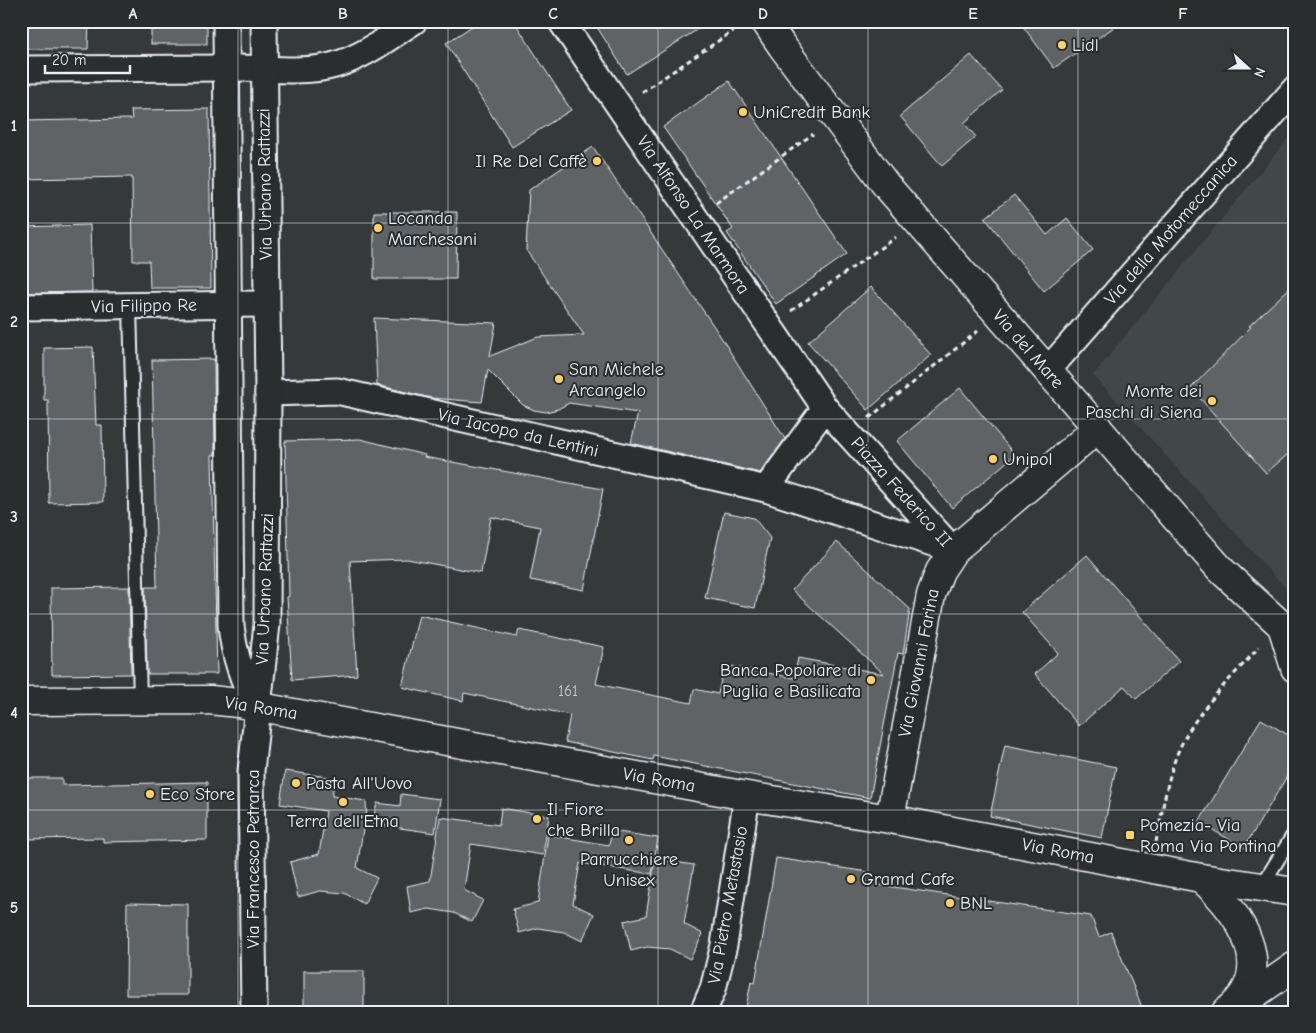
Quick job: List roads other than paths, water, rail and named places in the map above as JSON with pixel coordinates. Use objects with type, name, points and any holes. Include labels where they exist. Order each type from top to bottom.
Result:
[{"type":"street","name":"Via Urbano Rattazzi","points":[[226,21],[231,626],[235,652],[245,681],[257,706]]},
{"type":"street","name":"Via Urbano Rattazzi","points":[[257,706],[267,624],[268,393],[264,21]]},
{"type":"street","points":[[21,69],[264,68],[294,70],[333,66],[365,53],[414,21]]},
{"type":"street","name":"Via Alfonso La Marmora","points":[[561,21],[825,408]]},
{"type":"street","name":"Via del Mare","points":[[752,24],[836,118],[886,185],[917,222],[1221,570],[1286,630]]},
{"type":"street","name":"Via della Motomeccanica","points":[[1048,371],[1295,89]]},
{"type":"street","name":"Via Filippo Re","points":[[21,308],[266,304]]},
{"type":"street","name":"Via Iacopo da Lentini","points":[[268,393],[336,391],[766,489]]},
{"type":"street","points":[[766,489],[825,408]]},
{"type":"street","name":"Piazza Federico II","points":[[825,408],[954,550]]},
{"type":"street","name":"Via Giovanni Farina","points":[[890,819],[932,588],[944,564],[954,550],[1098,428]]},
{"type":"street","name":"Piazza Federico II","points":[[766,489],[954,550]]},
{"type":"street","points":[[1286,630],[1295,668]]},
{"type":"street","name":"Via Roma","points":[[21,701],[210,700],[257,706],[747,796],[890,819],[1150,869],[1295,892]]},
{"type":"street","name":"Via Francesco Petrarca","points":[[254,1012],[251,796],[257,706]]},
{"type":"street","name":"Via Pietro Metastasio","points":[[703,1012],[713,989],[724,945],[747,796]]},
{"type":"street","points":[[1201,878],[1218,893],[1236,915],[1252,953],[1252,971],[1248,987],[1228,1012]]},
{"type":"street","points":[[1228,1012],[1295,966]]},
{"type":"lane","points":[[130,306],[140,700]]},
{"type":"lane","points":[[1261,887],[1295,832]]},
{"type":"place","name":"Lidl","points":[[1062,45]]},
{"type":"place","name":"UniCredit Bank","points":[[743,112]]},
{"type":"place","name":"Il Re Del Caffè","points":[[597,161]]},
{"type":"place","name":"Locanda Marchesani","points":[[378,228]]},
{"type":"place","name":"San Michele Arcangelo","points":[[559,379]]},
{"type":"place","name":"Monte dei Paschi di Siena","points":[[1212,401]]},
{"type":"place","name":"Unipol","points":[[993,459]]},
{"type":"place","name":"Banca Popolare di Puglia e Basilicata","points":[[871,680]]},
{"type":"place","name":"Pasta All'Uovo","points":[[296,783]]},
{"type":"place","name":"Eco Store","points":[[150,794]]},
{"type":"place","name":"Terra dell'Etna","points":[[343,802]]},
{"type":"place","name":"Il Fiore che Brilla","points":[[537,819]]},
{"type":"place","name":"Pomezia- Via Roma Via Pontina","points":[[1130,835]]},
{"type":"place","name":"Parrucchiere Unisex","points":[[629,840]]},
{"type":"place","name":"Gramd Cafe","points":[[851,879]]},
{"type":"place","name":"BNL","points":[[950,903]]}]
